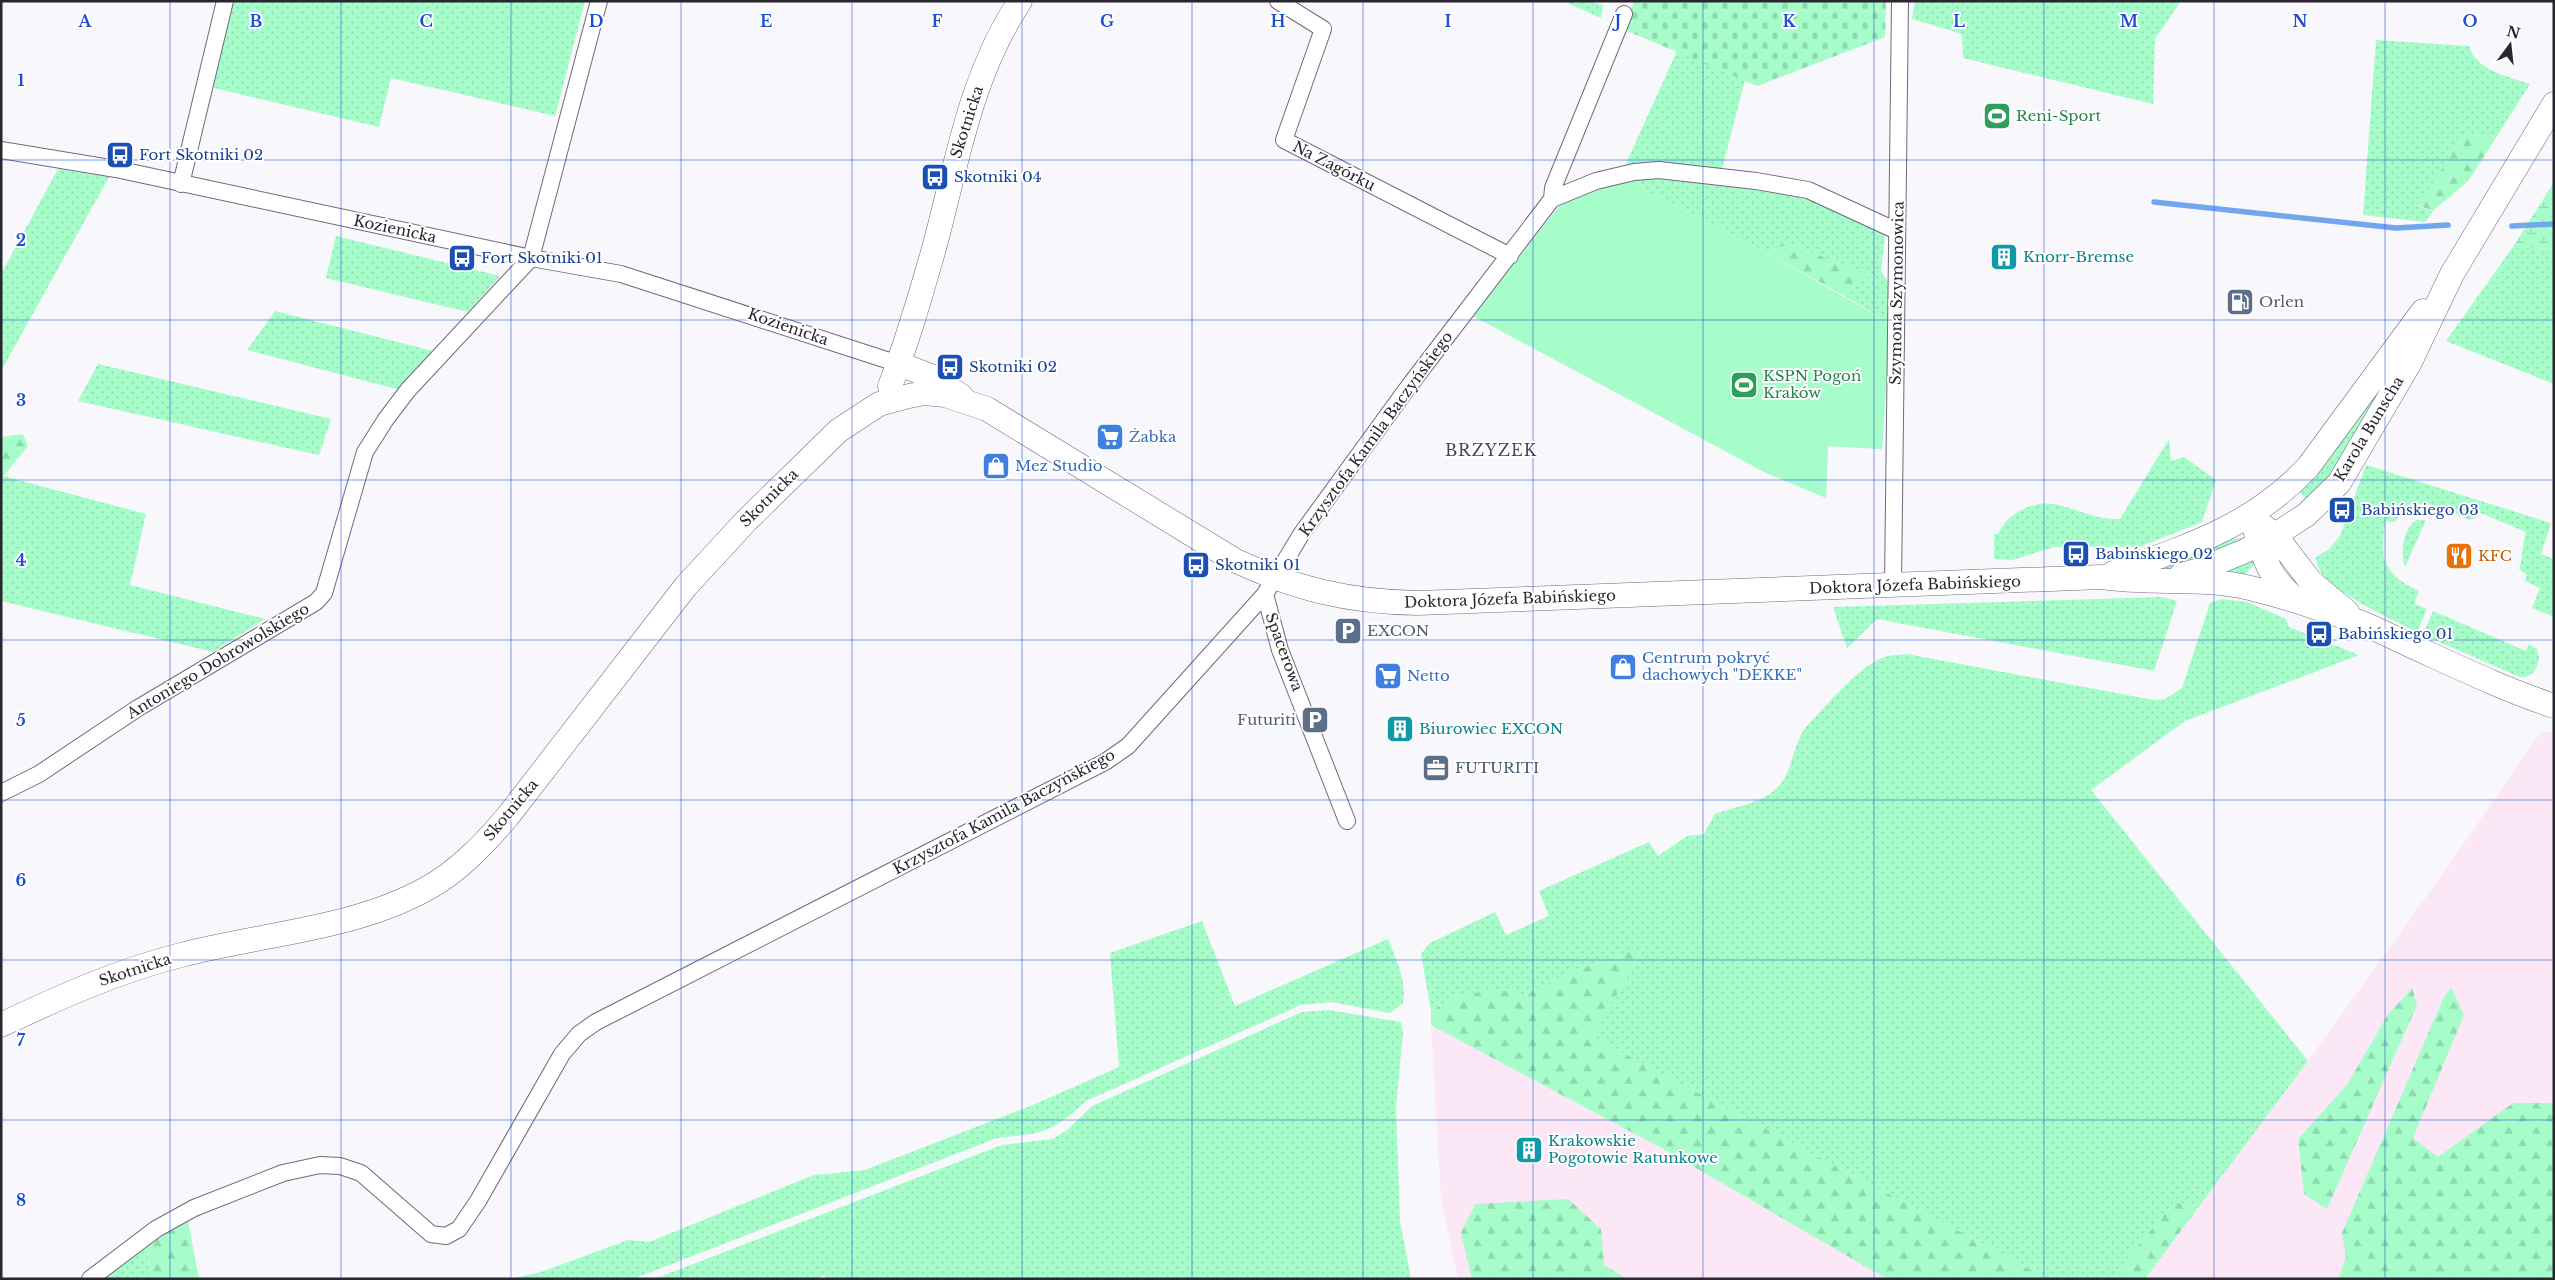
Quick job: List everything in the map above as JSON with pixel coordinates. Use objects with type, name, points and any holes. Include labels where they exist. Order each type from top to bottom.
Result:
[{"type":"main road","name":"Skotnicka","points":[[901,398],[890,386],[904,366],[956,151],[968,111],[994,48],[1020,1]]},
{"type":"main road","name":"Karola Bunscha","points":[[2162,579],[2199,570],[2268,539],[2306,515],[2339,483],[2409,364],[2452,274],[2554,104]]},
{"type":"main road","name":"Karola Bunscha","points":[[2251,516],[2286,490],[2308,467],[2452,274]]},
{"type":"main road","points":[[904,366],[933,377],[968,401]]},
{"type":"main road","name":"Skotnicka","points":[[1,1025],[125,970],[182,954],[354,917],[397,904],[428,888],[483,844],[502,823],[676,599],[746,521],[838,431],[865,412],[901,398],[931,394],[968,401]]},
{"type":"main road","name":"Doktora Józefa Babińskiego","points":[[968,401],[1004,418],[1234,560],[1269,586],[1306,589],[1346,597],[1418,603],[2102,577],[2125,581],[2162,579],[2247,587],[2296,600],[2363,624],[2492,682],[2554,706]]},
{"type":"main road","name":"Doktora Józefa Babińskiego","points":[[2102,577],[2176,551],[2251,516],[2268,539],[2310,582],[2331,601],[2363,624]]},
{"type":"main road","name":"Doktora Józefa Babińskiego","points":[[2268,539],[2263,557],[2274,579],[2296,600]]},
{"type":"street","points":[[181,184],[225,1]]},
{"type":"street","name":"Antoniego Dobrowolskiego","points":[[1,792],[39,774],[138,708],[316,602],[324,592],[337,554],[366,452],[386,419],[408,390],[531,258],[599,1]]},
{"type":"street","name":"Na Zagórku","points":[[1278,1],[1323,29],[1284,140],[1510,256]]},
{"type":"street","name":"Szymona Szymonowica","points":[[1893,586],[1900,1]]},
{"type":"street","points":[[1624,14],[1553,188],[1552,199],[1596,181],[1634,172],[1659,170],[1756,181],[1808,190],[1897,231]]},
{"type":"street","name":"Kozienicka","points":[[1,150],[116,169],[531,258],[621,274],[904,366]]},
{"type":"street","name":"Krzysztofa Kamila Baczyńskiego","points":[[90,1279],[156,1229],[194,1208],[283,1173],[320,1165],[340,1166],[361,1173],[431,1234],[446,1236],[459,1229],[478,1202],[562,1054],[579,1034],[596,1022],[1105,762],[1128,746],[1269,586],[1302,533],[1404,394],[1552,199]]},
{"type":"street","name":"Spacerowa","points":[[1269,586],[1280,650],[1347,821]]},
{"type":"shaded area","points":[[2541,731],[2554,733],[2554,1279],[2145,1279],[2308,1061],[2454,858]]},
{"type":"shaded area","points":[[1431,1025],[1665,1150],[1888,1279],[1458,1279],[1441,1198]]},
{"type":"green space","points":[[233,1],[585,1],[555,116],[391,78],[379,127],[210,87]]},
{"type":"green space","points":[[1563,1],[1587,1],[1603,5],[1601,18]]},
{"type":"green space","points":[[1634,1],[1886,1],[1885,37],[1757,86],[1625,30]]},
{"type":"green space","points":[[1915,1],[2181,1],[2155,39],[2153,104],[1963,58],[1962,34],[1912,19]]},
{"type":"green space","points":[[2376,40],[2469,46],[2472,54],[2485,67],[2530,84],[2495,139],[2466,133],[2418,206],[2433,211],[2425,222],[2363,215]]},
{"type":"green space","points":[[1677,51],[1745,80],[1722,169],[1624,168]]},
{"type":"green space","points":[[2466,133],[2495,139],[2469,180],[2433,211],[2418,205]]},
{"type":"green space","points":[[58,169],[109,177],[1,371],[1,274]]},
{"type":"green space","points":[[1661,177],[1734,183],[1783,190],[1831,204],[1853,214],[1885,235],[1881,271],[1889,283],[1890,323],[1843,295],[1870,275],[1784,242],[1769,254],[1644,189],[1637,180]]},
{"type":"green space","name":"KSPN Pogoń Kraków","points":[[1637,180],[1644,189],[1769,254],[1890,323],[1882,449],[1828,446],[1826,498],[1766,473],[1473,316],[1563,201],[1604,187]]},
{"type":"green space","points":[[2554,182],[2554,249],[2513,247]]},
{"type":"green space","points":[[336,236],[500,276],[468,312],[326,278]]},
{"type":"green space","points":[[1784,242],[1871,275],[1843,295],[1769,254]]},
{"type":"green space","points":[[2513,247],[2554,249],[2554,384],[2446,341]]},
{"type":"green space","points":[[275,311],[433,351],[400,390],[247,350]]},
{"type":"green space","points":[[1890,323],[1882,449],[1828,446],[1826,498],[1797,479]]},
{"type":"green space","points":[[2401,361],[2328,478],[2306,500],[2298,489]]},
{"type":"green space","points":[[98,364],[331,419],[319,455],[78,401]]},
{"type":"green space","points":[[23,434],[28,446],[1,479],[1,437]]},
{"type":"green space","points":[[2169,439],[2171,461],[2184,457],[2216,480],[2202,522],[2139,547],[2054,547],[2012,560],[1994,559],[1994,534],[1998,534],[2012,516],[2038,504],[2060,505],[2095,516],[2120,519]]},
{"type":"green space","points":[[2366,465],[2551,523],[2541,554],[2554,559],[2554,617],[2532,608],[2540,588],[2525,581],[2527,575],[2519,569],[2526,532],[2478,512],[2475,518],[2469,520],[2429,504],[2411,507],[2403,512],[2395,522],[2386,521],[2384,534],[2383,545],[2386,564],[2398,579],[2419,591],[2414,604],[2427,609],[2417,632],[2364,605],[2335,587],[2325,578],[2315,558],[2329,549],[2340,536]]},
{"type":"green space","points":[[3,476],[146,514],[130,585],[265,619],[213,652],[1,601],[1,479]]},
{"type":"green space","points":[[2417,520],[2426,520],[2405,567],[2403,555],[2404,541],[2412,523]]},
{"type":"green space","points":[[2244,539],[2167,572],[2165,565],[2224,540]]},
{"type":"green space","points":[[2253,556],[2257,561],[2241,579],[2219,572]]},
{"type":"green space","points":[[2162,597],[2177,601],[2154,671],[1877,619],[1847,648],[1833,607]]},
{"type":"green space","points":[[2221,599],[2247,602],[2286,619],[2289,627],[2359,655],[2185,721],[2091,790],[2308,1061],[2198,1208],[2174,1202],[2113,1279],[2049,1279],[1592,1037],[1643,949],[1581,968],[1520,997],[1462,993],[1431,1011],[1421,954],[1430,943],[1495,912],[1506,935],[1549,916],[1539,891],[1649,842],[1658,856],[1687,836],[1704,834],[1715,814],[1767,796],[1783,781],[1799,738],[1805,728],[1855,676],[1877,660],[1888,656],[1907,654],[2154,700],[2165,699],[2182,688],[2210,603]]},
{"type":"green space","points":[[2433,611],[2526,651],[2529,644],[2537,649],[2539,656],[2536,668],[2528,676],[2520,677],[2423,635]]},
{"type":"green space","points":[[1202,921],[1235,1006],[1388,939],[1402,979],[1403,1003],[1390,1013],[1331,1002],[1301,1005],[1086,1101],[1064,1120],[1046,1130],[1026,1135],[997,1138],[633,1279],[510,1279],[541,1272],[628,1240],[649,1242],[814,1175],[865,1170],[1033,1105],[1119,1067],[1110,953]]},
{"type":"green space","points":[[1643,948],[1593,1037],[2049,1279],[1887,1279],[1665,1150],[1431,1025],[1431,1011],[1462,993],[1512,991],[1520,997],[1581,968]]},
{"type":"green space","points":[[2451,987],[2464,1015],[2413,1138],[2438,1157],[2513,1103],[2554,1103],[2554,1279],[2338,1279],[2346,1258],[2342,1233],[2443,999]]},
{"type":"green space","points":[[2412,988],[2417,1005],[2327,1209],[2304,1194],[2298,1139],[2347,1085],[2387,1016]]},
{"type":"green space","points":[[1329,1010],[1401,1022],[1403,1033],[1396,1108],[1400,1221],[1411,1279],[825,1279],[825,1275],[815,1279],[654,1279],[1002,1145],[1053,1139],[1067,1130],[1092,1106],[1302,1012]]},
{"type":"green space","points":[[1568,1199],[1601,1229],[1604,1265],[1627,1279],[1472,1279],[1461,1233],[1475,1204]]},
{"type":"green space","points":[[2174,1202],[2198,1208],[2145,1279],[2113,1279],[2129,1257]]},
{"type":"green space","points":[[188,1221],[199,1279],[153,1279],[145,1246]]},
{"type":"green space","points":[[145,1246],[153,1279],[99,1279]]},
{"type":"waterway","points":[[2154,202],[2396,228],[2448,225]]},
{"type":"waterway","points":[[2512,226],[2554,224]]},
{"type":"place","name":"Reni-Sport","points":[[1997,116]]},
{"type":"place","name":"Fort Skotniki 02","points":[[120,155]]},
{"type":"place","name":"Skotniki 04","points":[[935,177]]},
{"type":"place","name":"Knorr-Bremse","points":[[2004,257]]},
{"type":"place","name":"Fort Skotniki 01","points":[[462,258]]},
{"type":"place","name":"Orlen","points":[[2240,302]]},
{"type":"place","name":"Skotniki 02","points":[[950,367]]},
{"type":"place","name":"KSPN Pogoń Kraków","points":[[1744,385]]},
{"type":"place","name":"Żabka","points":[[1110,437]]},
{"type":"place","name":"Mez Studio","points":[[996,466]]},
{"type":"place","name":"Babińskiego 03","points":[[2342,510]]},
{"type":"place","name":"Babińskiego 02","points":[[2076,554]]},
{"type":"place","name":"KFC","points":[[2459,556]]},
{"type":"place","name":"Skotniki 01","points":[[1196,565]]},
{"type":"place","name":"EXCON","points":[[1348,631]]},
{"type":"place","name":"Babińskiego 01","points":[[2319,634]]},
{"type":"place","name":"Centrum pokryć dachowych \"DEKKE\"","points":[[1623,667]]},
{"type":"place","name":"Netto","points":[[1388,676]]},
{"type":"place","name":"Futuriti","points":[[1315,720]]},
{"type":"place","name":"Biurowiec EXCON","points":[[1400,729]]},
{"type":"place","name":"FUTURITI","points":[[1436,768]]},
{"type":"place","name":"Krakowskie Pogotowie Ratunkowe","points":[[1529,1150]]},
{"type":"district","name":"BRZYZEK","points":[[1491,450]]}]
